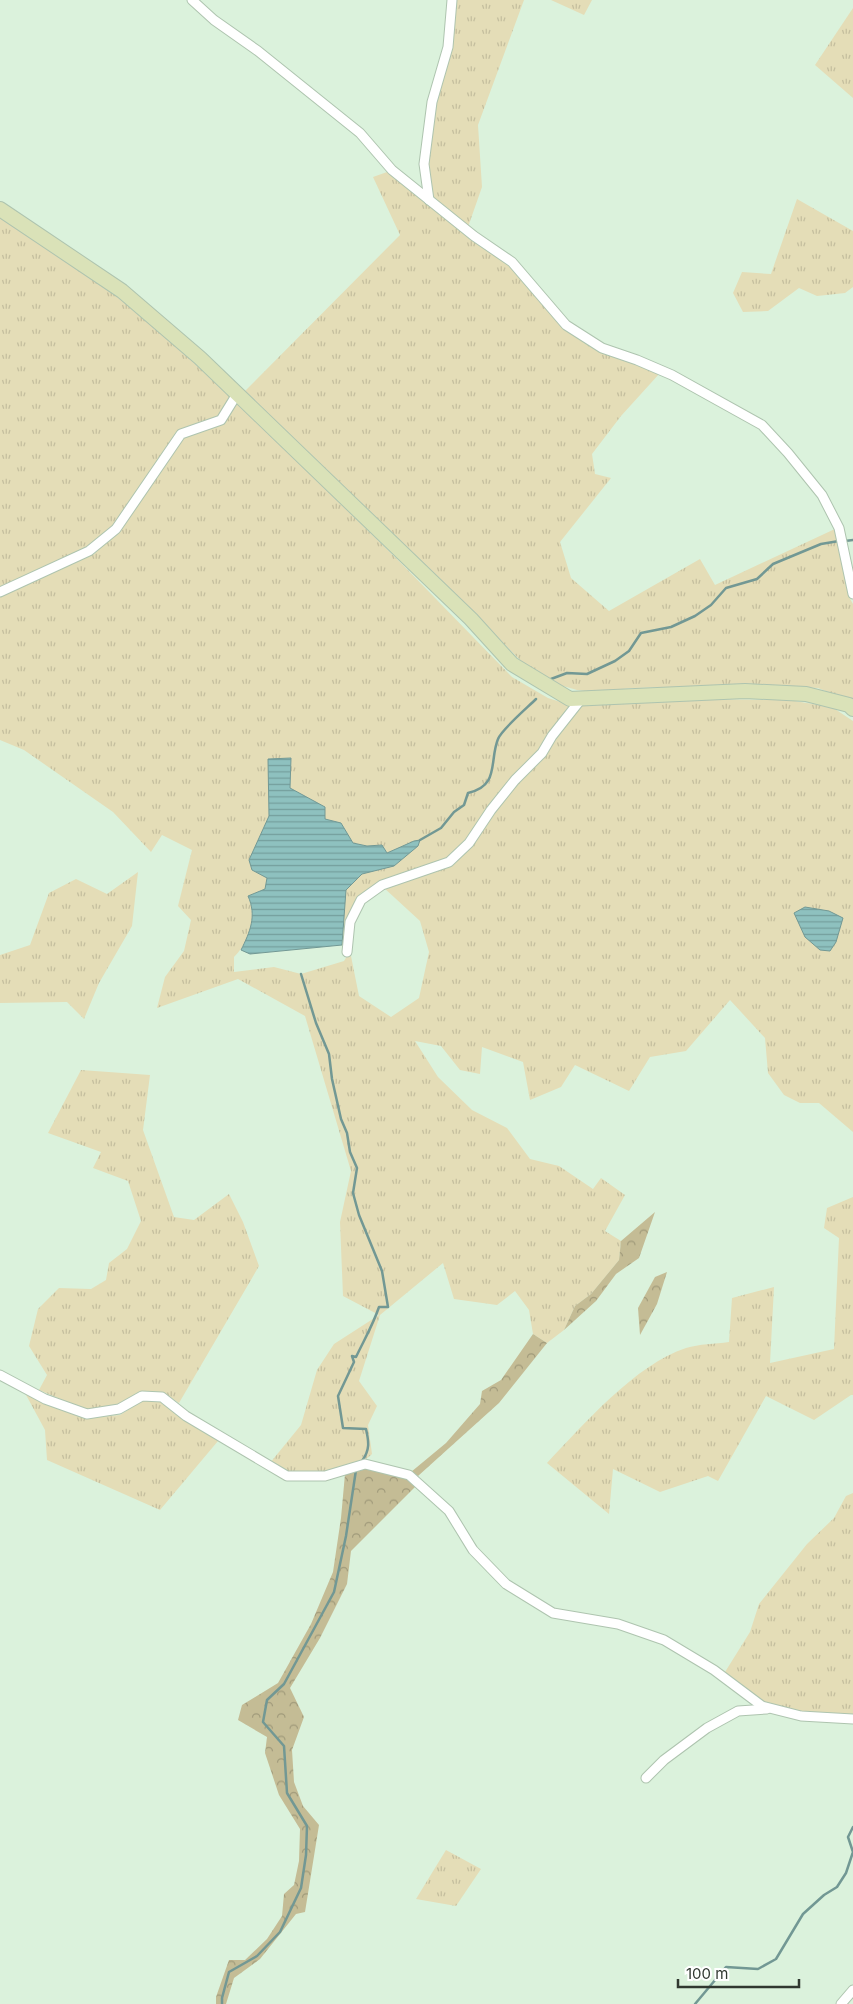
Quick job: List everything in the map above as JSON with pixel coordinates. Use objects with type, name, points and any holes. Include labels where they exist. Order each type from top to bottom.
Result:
[{"type":"street","points":[[192,0],[214,20],[258,51],[360,133],[392,170],[474,236],[512,262],[566,325],[602,348],[638,360],[672,375],[762,425],[788,453],[822,495],[839,528],[853,594]]},
{"type":"street","points":[[429,200],[424,164],[432,102],[448,47],[452,0]]},
{"type":"street","points":[[0,209],[122,292],[200,358],[471,619],[512,664],[570,698],[745,691],[806,694],[849,705],[853,709]]},
{"type":"street","points":[[0,592],[89,551],[116,529],[181,434],[221,420],[237,394]]},
{"type":"street","points":[[347,952],[350,922],[360,900],[382,885],[449,862],[469,843],[514,780],[542,753],[552,736],[582,698]]},
{"type":"street","points":[[0,1375],[45,1398],[87,1414],[119,1409],[142,1396],[162,1398],[186,1416],[287,1476],[325,1476],[365,1464],[409,1475],[449,1511],[473,1550],[506,1584],[553,1613],[618,1624],[664,1640],[714,1670],[762,1706],[801,1716],[853,1719]]},
{"type":"street","points":[[646,1778],[664,1760],[715,1724],[738,1711],[770,1708]]},
{"type":"street","points":[[841,2004],[853,1990]]},
{"type":"green space","points":[[456,0],[524,0],[478,125],[482,187],[468,227],[432,198],[428,165],[435,103]]},
{"type":"green space","points":[[551,0],[592,0],[584,15]]},
{"type":"green space","points":[[853,8],[853,98],[815,65]]},
{"type":"green space","points":[[387,172],[513,268],[565,327],[660,373],[621,416],[592,454],[595,474],[611,478],[560,542],[571,578],[609,611],[700,559],[715,585],[837,528],[849,597],[853,604],[853,702],[818,688],[755,685],[633,688],[594,692],[577,690],[556,684],[524,664],[245,391],[400,235],[373,177]]},
{"type":"green space","points":[[797,199],[853,231],[853,287],[845,293],[817,296],[799,288],[768,311],[743,312],[733,293],[742,272],[771,274]]},
{"type":"green space","points":[[0,216],[100,282],[168,339],[231,396],[219,418],[176,432],[131,503],[114,525],[83,551],[0,587]]},
{"type":"green space","points":[[237,402],[401,563],[512,677],[548,698],[570,705],[547,735],[539,750],[508,782],[467,842],[448,860],[380,883],[359,899],[348,921],[347,945],[342,945],[346,890],[362,874],[394,866],[418,846],[420,840],[387,853],[382,845],[367,846],[353,843],[341,823],[325,819],[325,807],[290,788],[291,758],[268,759],[269,816],[249,860],[252,870],[267,877],[265,889],[248,896],[251,904],[252,920],[248,936],[240,951],[234,957],[234,972],[274,967],[301,974],[344,961],[350,951],[359,996],[391,1017],[419,998],[429,952],[420,921],[383,887],[450,865],[472,845],[494,810],[517,781],[546,755],[556,738],[583,705],[685,699],[788,700],[832,707],[853,721],[853,1132],[819,1103],[800,1103],[784,1095],[768,1073],[765,1038],[730,1000],[686,1051],[650,1057],[629,1091],[575,1065],[561,1087],[530,1100],[523,1062],[482,1047],[480,1074],[460,1070],[441,1046],[415,1041],[438,1077],[472,1110],[507,1128],[530,1159],[559,1166],[593,1189],[601,1178],[625,1195],[605,1231],[621,1241],[619,1260],[591,1294],[575,1306],[564,1330],[547,1343],[533,1334],[529,1310],[515,1291],[497,1305],[454,1299],[443,1263],[380,1315],[359,1381],[377,1406],[368,1425],[372,1454],[356,1464],[332,1471],[307,1474],[287,1473],[270,1463],[301,1425],[317,1370],[334,1344],[379,1315],[343,1296],[340,1222],[351,1171],[305,1016],[238,979],[157,1008],[165,977],[184,951],[191,920],[178,906],[192,850],[162,835],[151,852],[113,812],[24,750],[0,740],[0,596],[94,554],[125,524],[182,437],[224,423]]},
{"type":"green space","points":[[138,872],[132,926],[99,983],[84,1019],[67,1002],[0,1003],[0,955],[30,945],[49,893],[76,879],[107,894]]},
{"type":"green space","points":[[81,1070],[150,1075],[143,1130],[174,1217],[194,1220],[229,1194],[243,1222],[259,1266],[179,1403],[162,1392],[140,1391],[117,1405],[86,1410],[39,1390],[47,1375],[29,1346],[38,1309],[59,1288],[91,1289],[106,1280],[109,1263],[127,1249],[141,1221],[128,1181],[93,1168],[101,1152],[48,1133]]},
{"type":"green space","points":[[853,1197],[853,1395],[814,1420],[766,1396],[718,1481],[708,1476],[660,1492],[613,1469],[609,1514],[547,1463],[611,1397],[648,1367],[686,1348],[729,1342],[732,1298],[774,1287],[770,1363],[834,1349],[839,1238],[824,1228],[827,1208]]},
{"type":"green space","points":[[655,1212],[639,1258],[616,1274],[596,1301],[564,1330],[575,1306],[591,1294],[619,1260],[621,1241]]},
{"type":"green space","points":[[667,1272],[657,1304],[640,1335],[638,1308],[655,1277]]},
{"type":"green space","points":[[533,1334],[547,1343],[499,1403],[418,1476],[411,1472],[446,1443],[480,1404],[482,1391],[501,1380]]},
{"type":"green space","points":[[25,1393],[86,1418],[120,1415],[142,1401],[160,1401],[218,1441],[160,1510],[47,1460],[45,1430]]},
{"type":"green space","points":[[366,1467],[406,1478],[416,1486],[351,1551],[347,1584],[320,1638],[290,1688],[304,1717],[292,1750],[294,1782],[303,1806],[319,1825],[305,1912],[296,1914],[260,1959],[234,1978],[226,2004],[216,2004],[216,1997],[229,1960],[245,1960],[267,1939],[282,1916],[284,1894],[294,1885],[299,1861],[300,1829],[279,1795],[265,1753],[267,1737],[238,1720],[242,1705],[278,1683],[311,1624],[333,1572],[345,1474]]},
{"type":"green space","points":[[853,1493],[853,1715],[800,1711],[764,1702],[734,1681],[725,1672],[750,1632],[759,1604],[807,1544],[834,1518],[846,1496]]},
{"type":"green space","points":[[446,1850],[481,1869],[456,1906],[416,1899]]},
{"type":"water","points":[[291,758],[290,788],[325,807],[325,819],[341,823],[353,843],[367,846],[382,845],[387,853],[420,840],[418,846],[394,866],[362,874],[346,890],[342,945],[250,954],[241,950],[250,930],[252,917],[251,903],[248,896],[265,889],[267,878],[252,870],[249,860],[269,816],[268,759]]},
{"type":"water","points":[[805,907],[829,911],[843,918],[836,942],[830,951],[820,950],[805,937],[794,913]]},
{"type":"waterway","points":[[845,541],[853,540]]},
{"type":"waterway","points":[[551,679],[567,673],[587,674],[615,661],[629,651],[641,633],[671,627],[695,616],[711,605],[726,588],[757,579],[773,564],[821,544],[839,541]]},
{"type":"waterway","points":[[420,840],[441,828],[454,812],[464,805],[468,793],[478,790],[485,785],[492,772],[495,747],[500,735],[536,699]]},
{"type":"waterway","points":[[301,974],[316,1023],[329,1054],[332,1079],[341,1119],[347,1133],[350,1152],[357,1168],[353,1193],[359,1215],[382,1271],[388,1307],[379,1307],[356,1357],[352,1356],[354,1362],[338,1396],[343,1428],[366,1429],[368,1446],[362,1461]]},
{"type":"waterway","points":[[222,2004],[229,1972],[257,1956],[280,1932],[301,1888],[306,1855],[307,1826],[287,1793],[284,1746],[263,1722],[267,1700],[284,1684],[334,1592],[346,1536],[356,1470]]},
{"type":"waterway","points":[[695,2004],[726,1967],[758,1969],[776,1959],[803,1914],[824,1895],[837,1887],[846,1873],[853,1852],[848,1837],[853,1827]]}]
